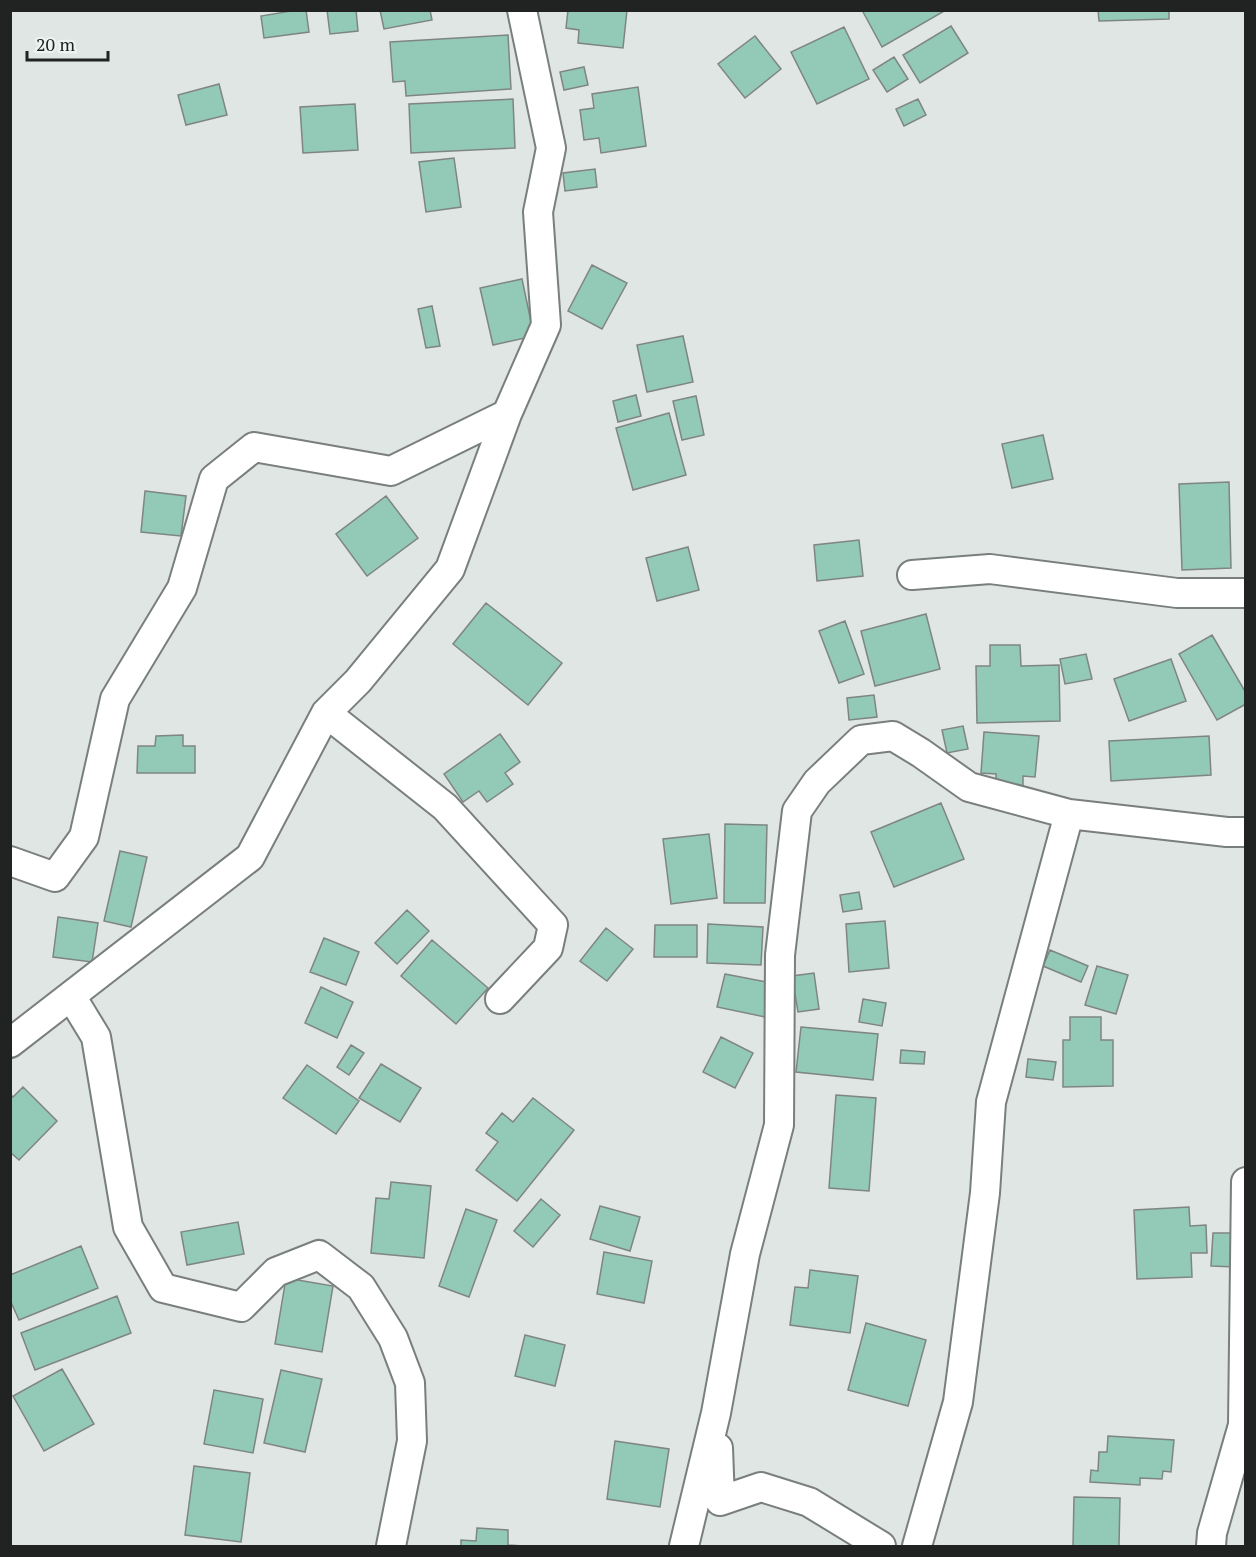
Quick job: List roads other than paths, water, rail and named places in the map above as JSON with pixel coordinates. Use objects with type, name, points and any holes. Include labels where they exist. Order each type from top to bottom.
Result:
[{"type":"street","points":[[10,1043],[250,857],[326,713],[358,681],[450,569],[507,414],[546,325],[538,212],[551,148],[522,10]]},
{"type":"street","points":[[10,861],[55,877],[84,837],[115,699],[182,588],[214,479],[254,447],[390,471],[507,414]]},
{"type":"street","points":[[912,575],[990,569],[1177,593],[1245,593]]},
{"type":"street","points":[[326,713],[445,807],[553,925],[548,948],[500,999]]},
{"type":"street","points":[[684,1546],[716,1413],[745,1254],[779,1125],[780,955],[797,811],[817,782],[861,740],[893,736],[969,787],[1069,814],[1227,832],[1245,832]]},
{"type":"street","points":[[917,1546],[958,1402],[985,1193],[991,1102],[1069,814]]},
{"type":"street","points":[[71,996],[96,1037],[128,1227],[163,1288],[241,1306],[276,1272],[319,1254],[361,1287],[393,1338],[410,1383],[412,1441],[391,1546]]},
{"type":"street","points":[[1211,1546],[1212,1533],[1243,1425],[1245,1182]]},
{"type":"street","points":[[716,1413],[720,1501],[760,1487],[809,1502],[881,1546]]}]
